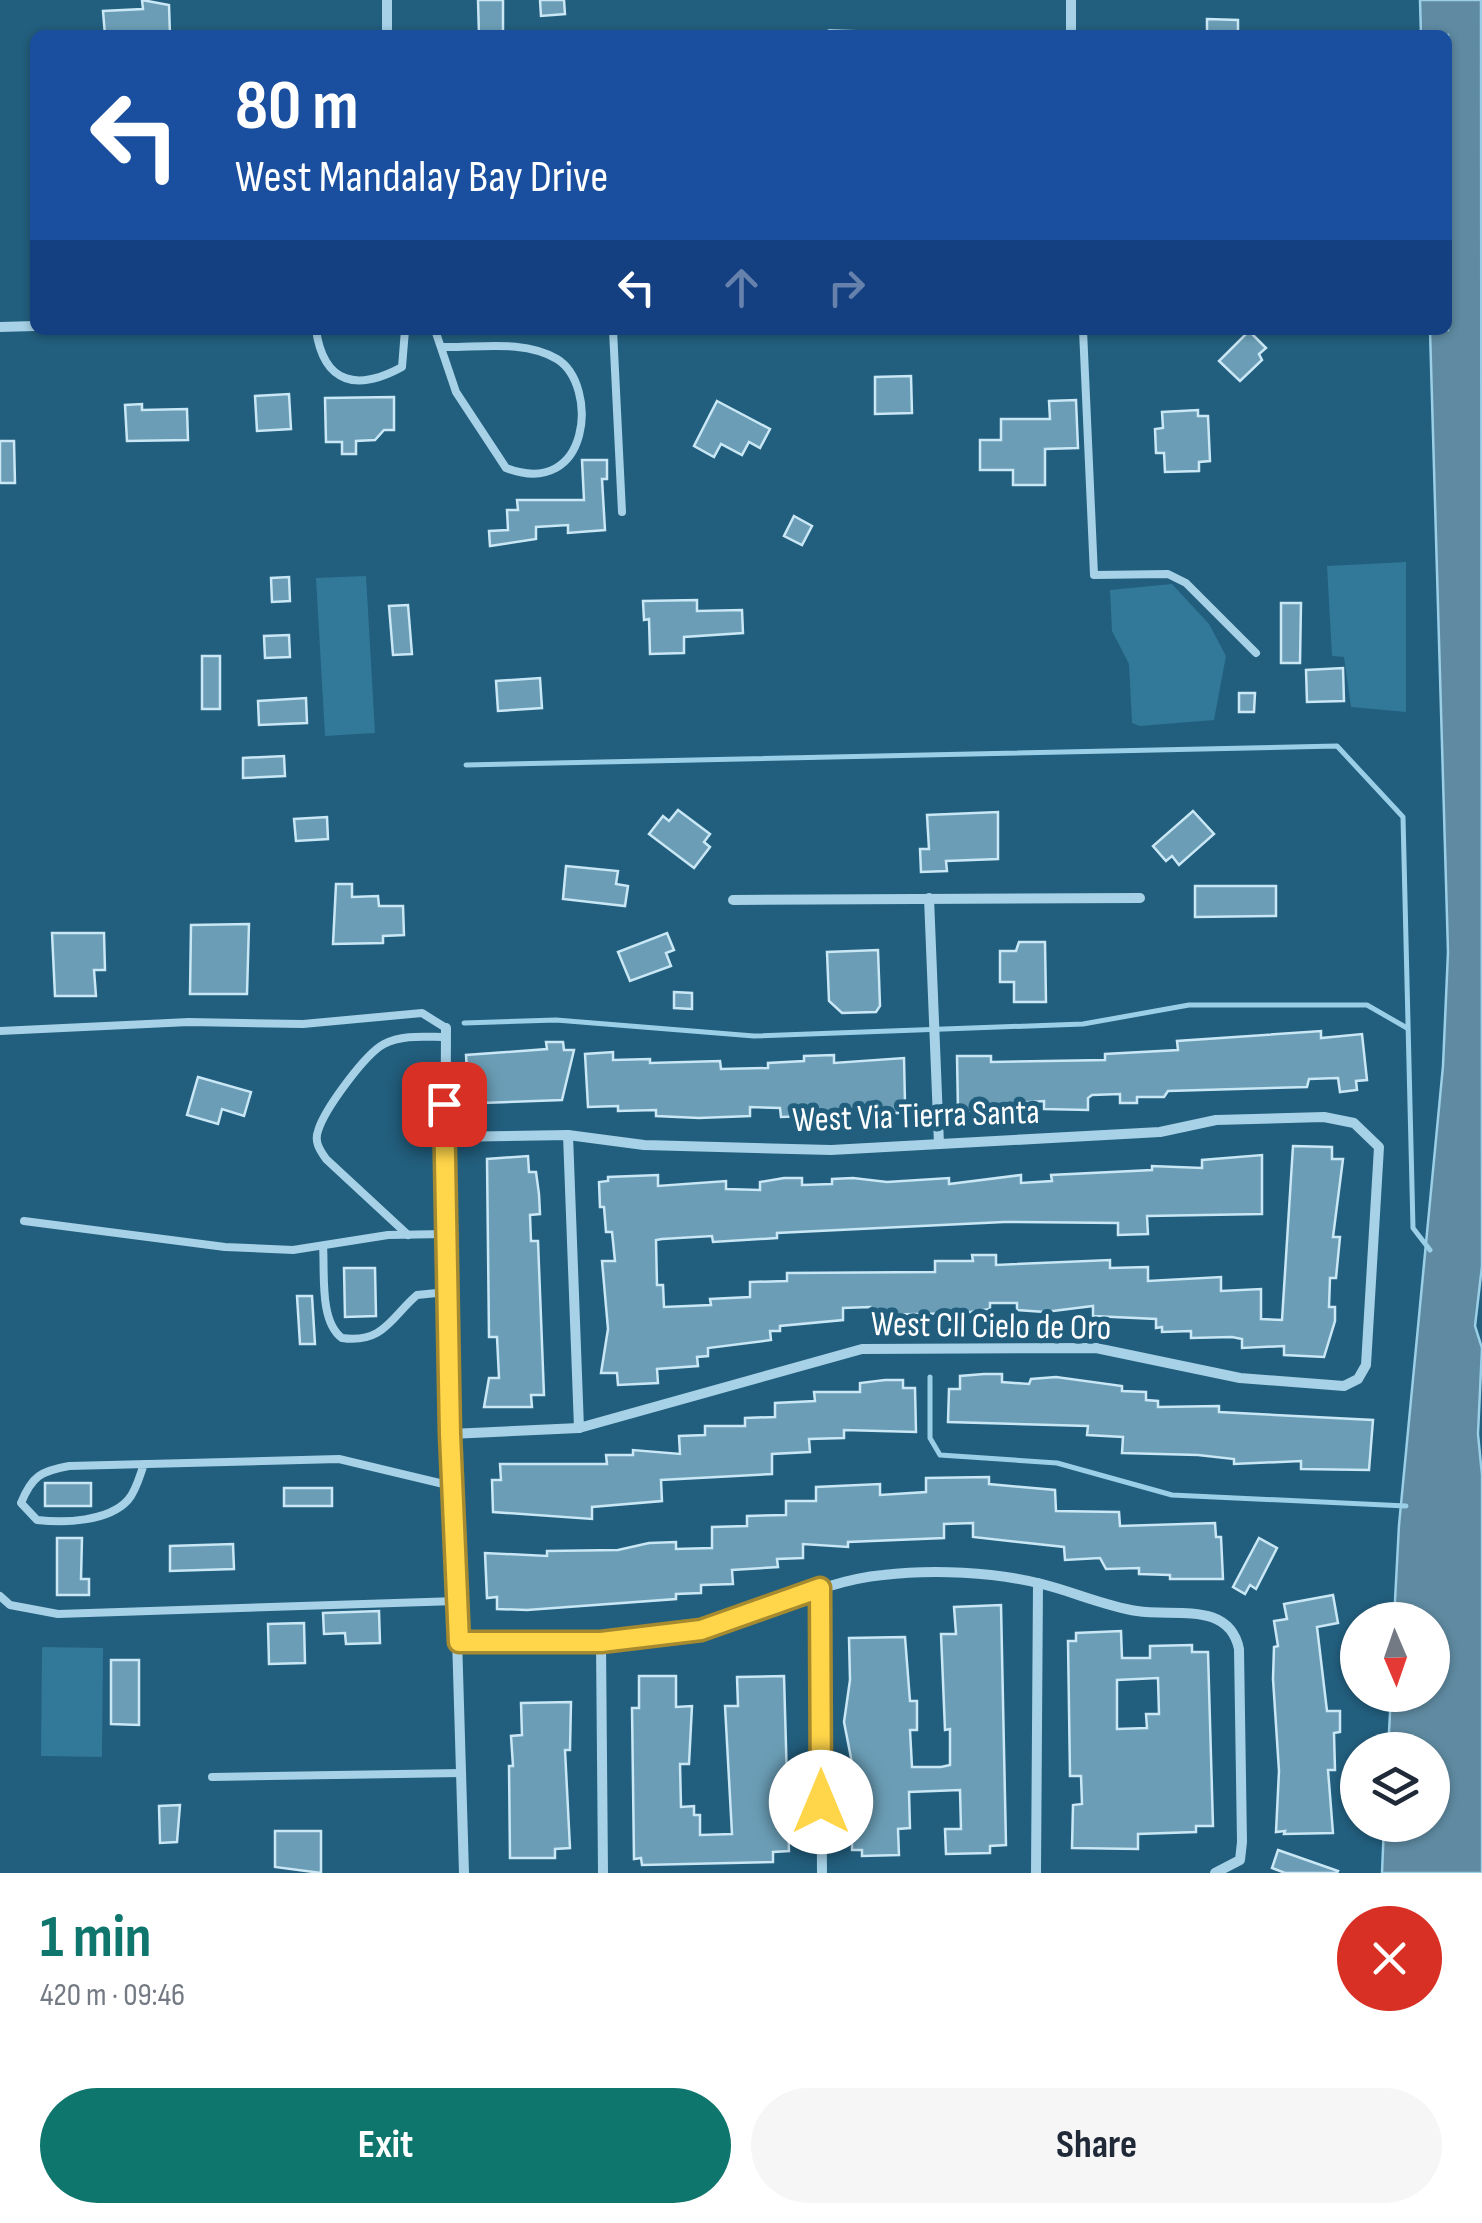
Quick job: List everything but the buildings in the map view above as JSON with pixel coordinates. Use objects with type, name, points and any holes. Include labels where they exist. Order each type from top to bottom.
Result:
[{"type":"street","points":[[387,0],[388,30]]},
{"type":"street","points":[[1071,0],[1072,30]]},
{"type":"street","points":[[0,327],[30,326]]},
{"type":"street","points":[[929,898],[939,1144]]},
{"type":"street","points":[[734,900],[1140,898]]},
{"type":"street","points":[[446,1033],[446,1292],[464,1873]]},
{"type":"street","name":"West Via Tierra Santa","points":[[444,1138],[568,1134],[644,1145],[830,1150],[1160,1132],[1216,1120],[1324,1117],[1354,1122],[1379,1147],[1366,1365],[1358,1379]]},
{"type":"street","points":[[568,1134],[579,1428]]},
{"type":"street","name":"West Cll Cielo de Oro","points":[[450,1434],[579,1428],[862,1348],[1096,1348],[1240,1378],[1344,1386],[1358,1379]]},
{"type":"street","points":[[459,1642],[601,1642],[701,1630],[820,1588],[882,1574],[957,1574],[1038,1583],[1136,1611],[1215,1616],[1227,1622],[1236,1634],[1239,1649],[1240,1860],[1214,1873]]},
{"type":"street","points":[[1036,1873],[1038,1583]]},
{"type":"street","points":[[820,1588],[822,1873]]},
{"type":"street","points":[[601,1642],[603,1873]]},
{"type":"lane","points":[[317,335],[324,361],[334,372],[360,382],[402,368],[405,335]]},
{"type":"lane","points":[[437,335],[456,392],[506,468],[532,474],[549,472],[572,458],[578,442],[579,398],[566,367],[555,358],[511,347],[442,347]]},
{"type":"lane","points":[[613,335],[622,512]]},
{"type":"lane","points":[[1083,335],[1094,575],[1168,574],[1256,653]]},
{"type":"lane","points":[[0,1032],[189,1022],[302,1024],[422,1013],[446,1033]]},
{"type":"lane","points":[[408,1234],[326,1160],[318,1148],[318,1132],[360,1066],[382,1044],[402,1037],[446,1033]]},
{"type":"lane","points":[[24,1221],[225,1246],[322,1246],[408,1234],[445,1234]]},
{"type":"lane","points":[[322,1246],[328,1316],[334,1332],[342,1338],[378,1333],[400,1319],[418,1295],[446,1292]]},
{"type":"lane","points":[[144,1464],[130,1498],[115,1511],[54,1522],[37,1520],[21,1503],[31,1480],[44,1470],[144,1464],[244,1458],[356,1460],[452,1486]]},
{"type":"lane","points":[[0,1596],[10,1605],[58,1614],[457,1601]]},
{"type":"lane","points":[[212,1777],[462,1773]]},
{"type":"shaded area","points":[[1420,0],[1481,0],[1482,1266],[1475,1326],[1482,1348],[1478,1434],[1482,1475],[1482,1873],[1382,1873],[1383,1842],[1450,1842],[1450,1732],[1389,1732],[1390,1712],[1450,1712],[1450,1602],[1395,1602],[1443,1066],[1448,952],[1430,335],[1452,335],[1452,30],[1421,30]]},
{"type":"shaded area","points":[[1406,562],[1406,712],[1351,707],[1344,657],[1332,656],[1327,566]]},
{"type":"shaded area","points":[[366,576],[375,733],[325,736],[316,578]]},
{"type":"shaded area","points":[[1172,584],[1209,624],[1226,656],[1214,720],[1140,726],[1132,723],[1129,664],[1112,631],[1110,590]]},
{"type":"shaded area","points":[[42,1647],[103,1648],[102,1757],[41,1756]]},
{"type":"waterway","points":[[466,765],[1337,746],[1403,817],[1413,1228],[1430,1250]]},
{"type":"waterway","points":[[464,1023],[556,1020],[754,1036],[1083,1024],[1189,1005],[1367,1005],[1407,1028]]},
{"type":"waterway","points":[[930,1377],[930,1438],[940,1455],[1057,1463],[1172,1495],[1406,1506]]},
{"type":"route","points":[[444,1104],[450,1434],[459,1642],[601,1642],[701,1630],[820,1588],[821,1802]]}]
